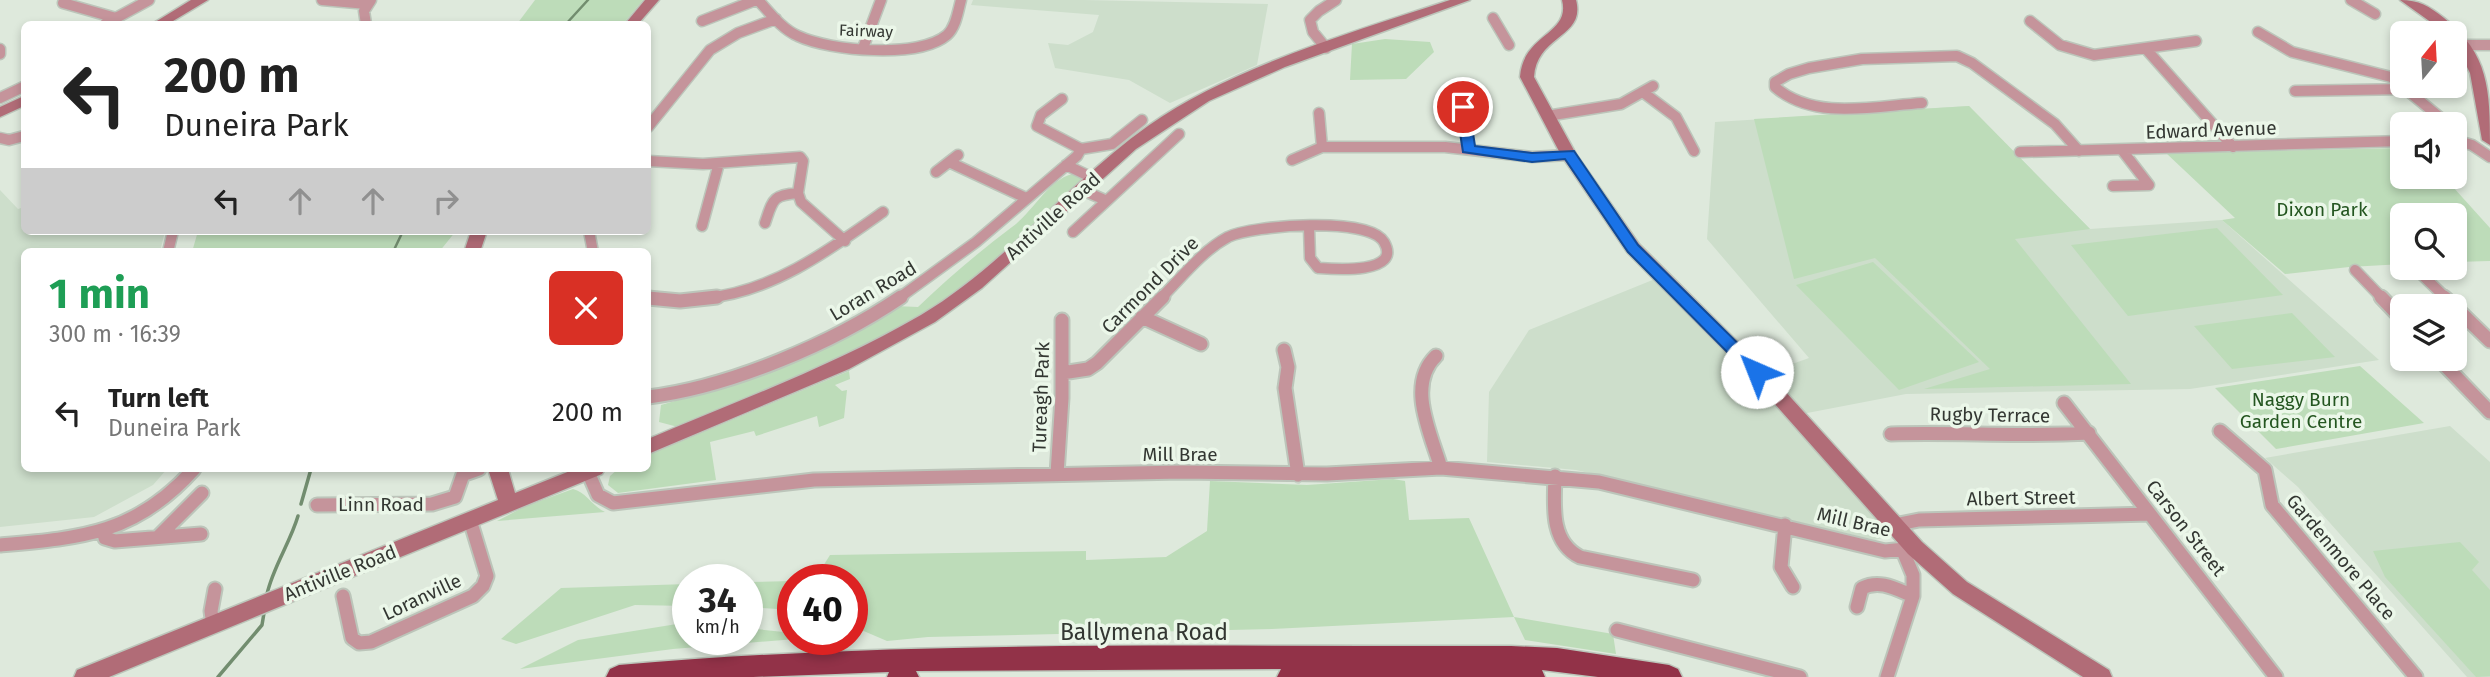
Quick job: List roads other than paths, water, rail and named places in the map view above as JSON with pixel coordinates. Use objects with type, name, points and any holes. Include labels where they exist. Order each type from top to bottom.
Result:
[{"type":"highway","name":"Ballymena Road","points":[[619,677],[730,667],[897,660],[1499,657],[1557,659],[1669,677]]},
{"type":"highway","points":[[900,677],[906,677]]},
{"type":"highway","points":[[1290,677],[1532,677]]},
{"type":"street","points":[[111,21],[149,0]]},
{"type":"street","points":[[164,21],[201,0]]},
{"type":"street","points":[[322,0],[369,2],[364,11],[366,21]]},
{"type":"street","points":[[634,21],[652,0]]},
{"type":"street","points":[[702,21],[757,0]]},
{"type":"street","name":"Fairway","points":[[757,0],[796,35],[809,41],[835,47],[863,48],[917,47],[939,41],[953,27],[961,0]]},
{"type":"street","points":[[863,48],[881,0]]},
{"type":"street","points":[[1326,48],[1308,23],[1310,17],[1336,0]]},
{"type":"street","name":"Antiville Road","points":[[651,446],[843,364],[902,335],[976,284],[1156,126],[1203,97],[1243,78],[1463,0]]},
{"type":"street","points":[[1569,0],[1572,5],[1570,20],[1560,31],[1532,51],[1526,70],[1529,86],[1569,155],[1633,248],[1757,372],[1894,525],[1909,550],[1913,596],[1887,677]]},
{"type":"street","points":[[2351,0],[2375,14]]},
{"type":"street","points":[[2407,0],[2438,21]]},
{"type":"street","points":[[71,3],[116,18]]},
{"type":"street","points":[[1493,18],[1508,45]]},
{"type":"street","points":[[651,123],[710,50],[738,33],[776,19]]},
{"type":"street","points":[[2030,21],[2060,45],[2081,53],[2101,55],[2196,41]]},
{"type":"street","points":[[2258,32],[2292,52],[2390,77]]},
{"type":"street","points":[[2468,40],[2490,45]]},
{"type":"street","points":[[2146,49],[2233,147]]},
{"type":"street","points":[[2468,52],[2479,68],[2485,124],[2490,140]]},
{"type":"street","points":[[1922,103],[1816,107],[1783,95],[1775,87],[1775,82],[1796,70],[1825,64],[1957,57],[1972,63],[2054,124],[2079,151]]},
{"type":"street","points":[[2295,91],[2390,89]]},
{"type":"street","points":[[1546,116],[1614,106],[1648,90],[1676,117],[1694,151]]},
{"type":"street","points":[[0,113],[13,93]]},
{"type":"street","points":[[2417,98],[2434,112]]},
{"type":"street","points":[[1062,99],[1040,116],[1037,123],[1039,128],[1081,149],[1111,145],[1142,120]]},
{"type":"street","points":[[1463,107],[1468,149]]},
{"type":"street","points":[[1319,113],[1322,147]]},
{"type":"street","points":[[1073,232],[1179,134]]},
{"type":"street","points":[[0,138],[9,140],[21,137]]},
{"type":"street","name":"Edward Avenue","points":[[2020,152],[2390,142]]},
{"type":"street","points":[[2467,145],[2490,157]]},
{"type":"street","points":[[1292,160],[1322,147],[1445,147],[1532,157],[1569,155]]},
{"type":"street","name":"Loran Road","points":[[651,396],[740,374],[825,340],[866,319],[955,259],[1066,165],[1081,149]]},
{"type":"street","points":[[2113,186],[2150,185],[2122,150]]},
{"type":"street","points":[[651,161],[719,163],[800,157],[803,161],[798,193],[803,205],[845,241]]},
{"type":"street","points":[[936,172],[954,158],[1026,198]]},
{"type":"street","points":[[702,226],[719,163]]},
{"type":"street","points":[[1066,165],[1095,179]]},
{"type":"street","points":[[1082,190],[1105,200]]},
{"type":"street","points":[[765,223],[775,198],[798,193]]},
{"type":"street","points":[[651,298],[696,300],[731,294],[779,276],[845,241],[883,212]]},
{"type":"street","name":"Carmond Drive","points":[[1062,373],[1088,369],[1211,248],[1226,238],[1263,228],[1309,227],[1368,230],[1380,236],[1386,246],[1386,254],[1383,261],[1364,269],[1318,268],[1310,258],[1309,227]]},
{"type":"street","points":[[2355,270],[2390,306]]},
{"type":"street","points":[[2427,280],[2442,294]]},
{"type":"street","points":[[1143,317],[1201,344]]},
{"type":"street","points":[[2467,319],[2490,341]]},
{"type":"street","name":"Tureagh Park","points":[[1057,474],[1062,320]]},
{"type":"street","points":[[1284,350],[1288,367],[1286,388],[1298,475]]},
{"type":"street","points":[[1436,355],[1423,367],[1420,387],[1441,468]]},
{"type":"street","points":[[2451,371],[2490,412]]},
{"type":"street","name":"Carson Street","points":[[2064,403],[2276,677]]},
{"type":"street","name":"Gardenmore Place","points":[[2220,431],[2265,470],[2270,479],[2267,494],[2272,505],[2416,677]]},
{"type":"street","name":"Rugby Terrace","points":[[1891,433],[1961,432],[2039,436],[2089,433]]},
{"type":"street","name":"Mill Brae","points":[[592,472],[598,495],[613,503],[814,480],[1181,472],[1298,475],[1441,468],[1555,476],[1626,487],[1860,545],[1909,550]]},
{"type":"street","points":[[0,545],[104,531],[133,520],[162,502],[191,472]]},
{"type":"street","name":"Linn Road","points":[[317,505],[432,504],[455,497],[469,472]]},
{"type":"street","points":[[499,472],[509,504]]},
{"type":"street","name":"Antiville Road","points":[[85,677],[589,472]]},
{"type":"street","points":[[1555,476],[1554,518],[1562,540],[1571,553],[1693,580]]},
{"type":"street","points":[[159,536],[202,493]]},
{"type":"street","name":"Albert Street","points":[[1894,525],[1919,520],[2150,514]]},
{"type":"street","name":"Loranville","points":[[343,596],[352,638],[357,643],[366,643],[473,596],[483,586],[487,576],[470,520]]},
{"type":"street","points":[[1785,525],[1781,567],[1793,587]]},
{"type":"street","points":[[104,531],[105,538],[115,541],[201,534]]},
{"type":"street","points":[[1909,550],[1960,588],[2101,677]]},
{"type":"street","points":[[1857,607],[1863,588],[1869,584],[1882,584],[1913,596]]},
{"type":"street","points":[[213,625],[211,611],[215,589]]},
{"type":"street","points":[[1617,630],[1800,677]]},
{"type":"waterway","points":[[569,21],[588,0]]},
{"type":"waterway","points":[[395,248],[401,235]]},
{"type":"waterway","points":[[301,504],[310,472]]},
{"type":"waterway","points":[[267,594],[298,516]]},
{"type":"waterway","points":[[218,677],[262,625],[264,613]]},
{"type":"park label","name":"Dixon Park","points":[[2322,209]]},
{"type":"park label","name":"Naggy Burn Garden Centre","points":[[2301,410]]}]
